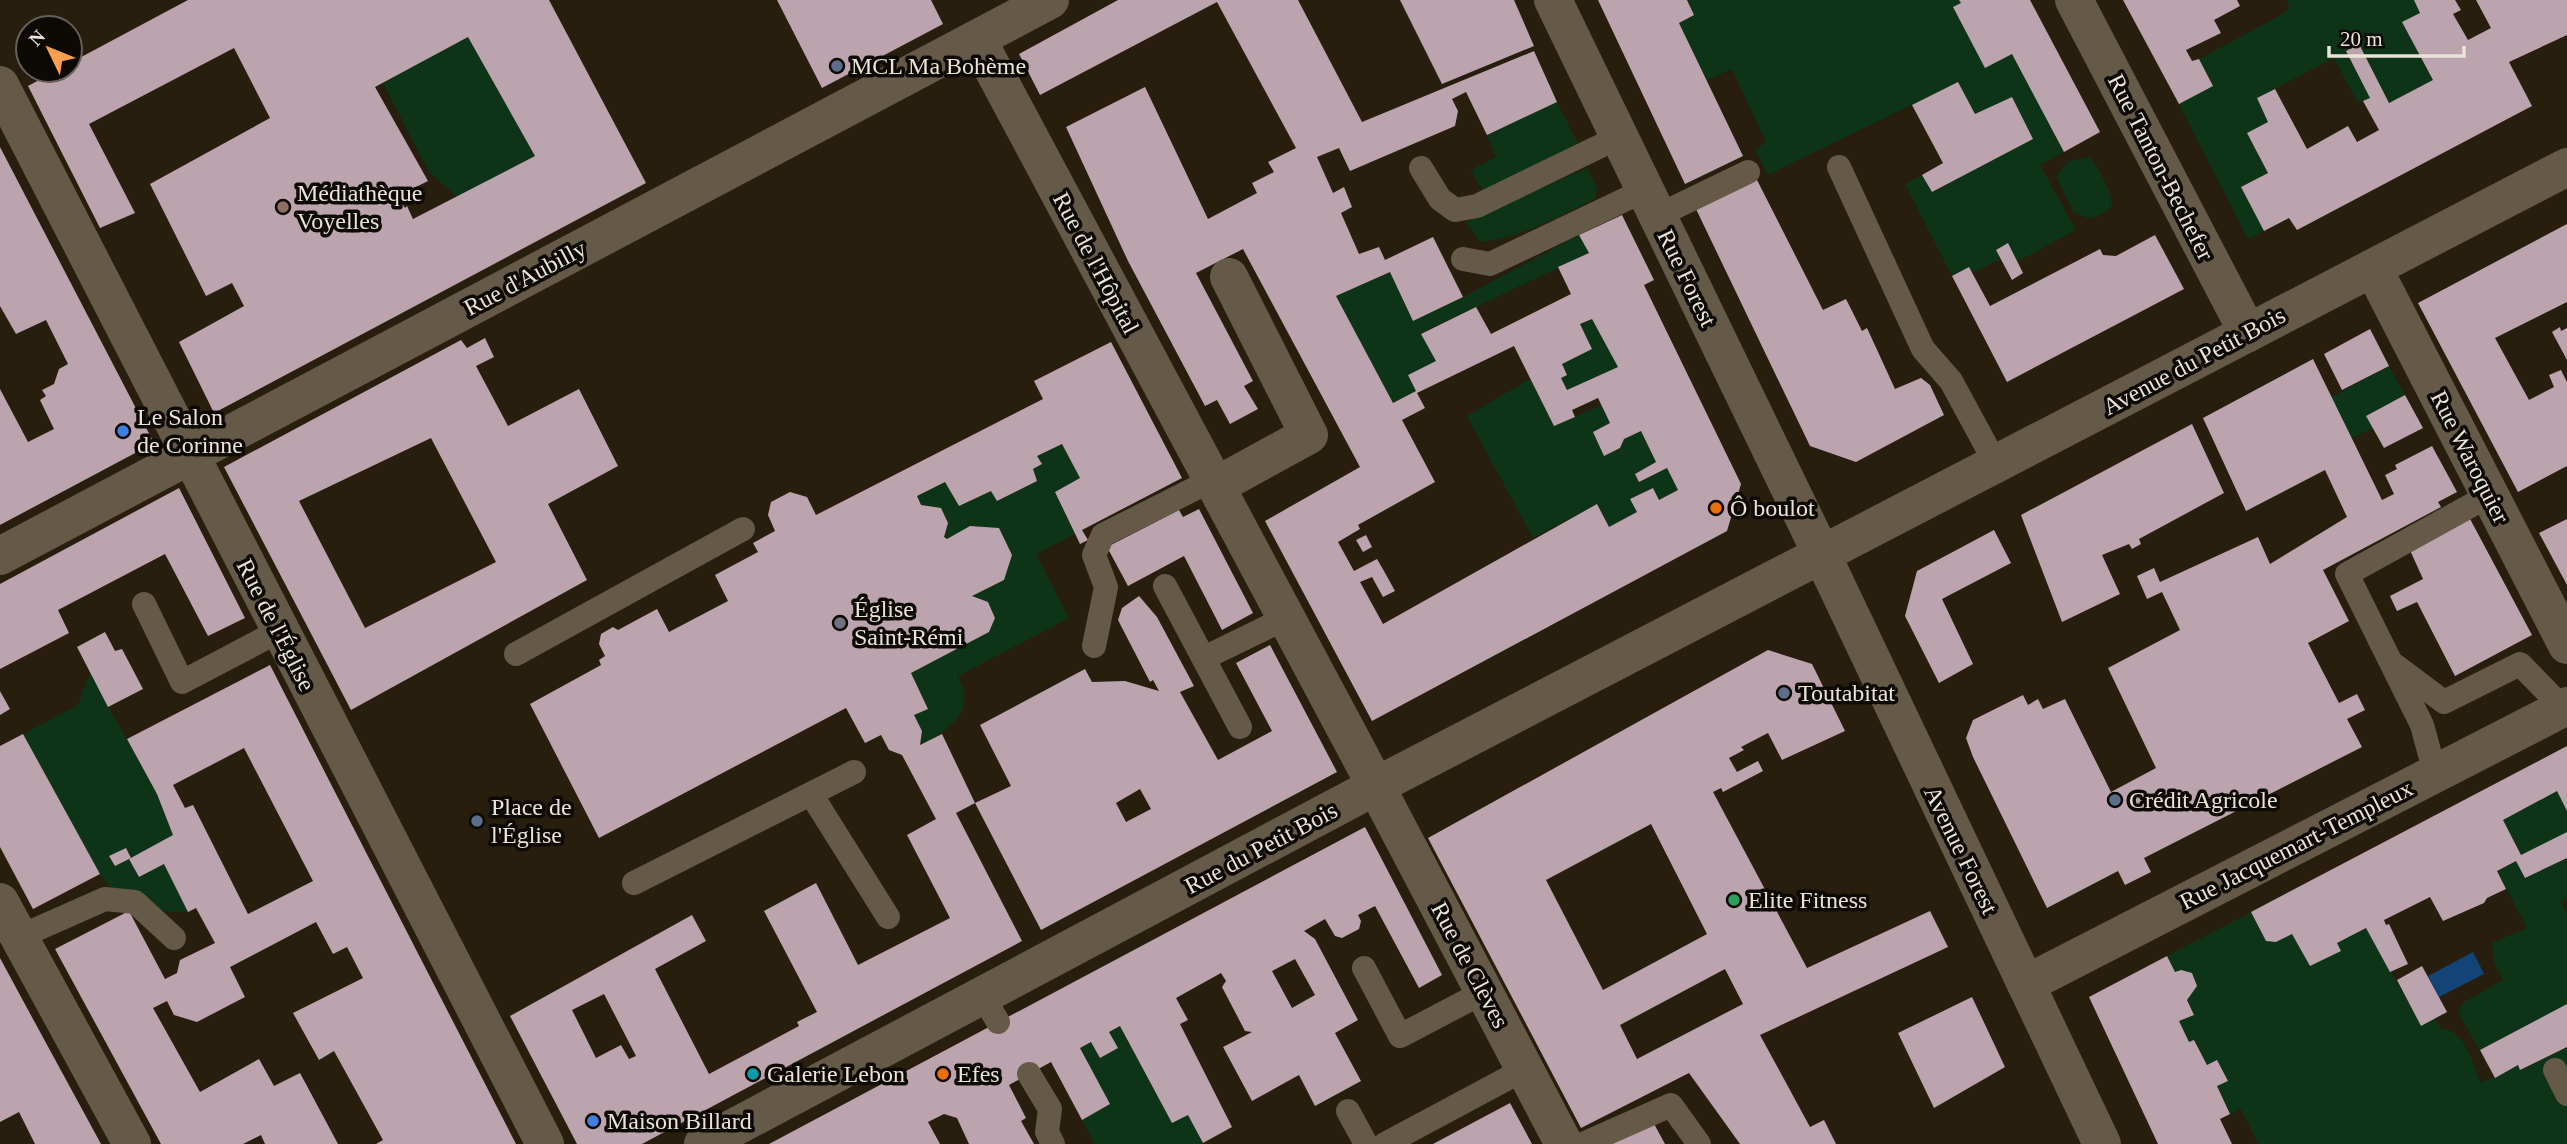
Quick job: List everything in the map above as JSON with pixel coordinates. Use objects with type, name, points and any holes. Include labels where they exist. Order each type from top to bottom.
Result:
[{"type":"street","name":"Rue d'Aubilly","points":[[0,556],[1050,0]]},
{"type":"street","name":"Rue Forest","points":[[1553,0],[1822,555]]},
{"type":"street","name":"Rue Tanton-Bechefer","points":[[2074,0],[2248,333]]},
{"type":"street","name":"Rue de l'Hôpital","points":[[977,39],[1376,786]]},
{"type":"street","name":"Rue de l'Église","points":[[5,95],[545,1144]]},
{"type":"street","name":"Avenue du Petit Bois","points":[[1822,555],[2567,167]]},
{"type":"street","name":"Rue Waroquier","points":[[2373,268],[2567,645]]},
{"type":"street","points":[[1214,483],[1309,435],[1228,277]]},
{"type":"street","name":"Rue du Petit Bois","points":[[703,1144],[991,1009],[1376,786],[1822,555]]},
{"type":"street","name":"Avenue Forest","points":[[1822,555],[2102,1144]]},
{"type":"street","name":"Rue Jacquemart-Templeux","points":[[2026,984],[2565,707]]},
{"type":"street","name":"Rue de Clèves","points":[[1376,786],[1564,1144]]},
{"type":"street","points":[[0,902],[131,1144]]},
{"type":"lane","points":[[1421,167],[1440,199],[1455,210],[1477,206],[1619,137]]},
{"type":"lane","points":[[1839,167],[1923,349],[1951,381],[1996,464]]},
{"type":"lane","points":[[1463,259],[1490,264],[1651,203],[1748,172]]},
{"type":"lane","points":[[1094,646],[1106,587],[1094,555],[1103,535],[1214,483]]},
{"type":"lane","points":[[2435,773],[2422,725],[2347,574],[2490,495]]},
{"type":"lane","points":[[516,654],[743,529]]},
{"type":"lane","points":[[1165,586],[1240,727]]},
{"type":"lane","points":[[144,604],[182,682],[279,631]]},
{"type":"lane","points":[[1204,659],[1286,618]]},
{"type":"lane","points":[[2390,661],[2444,702],[2520,664],[2565,707]]},
{"type":"lane","points":[[634,883],[854,772]]},
{"type":"lane","points":[[811,794],[888,917]]},
{"type":"lane","points":[[19,937],[105,900],[135,902],[174,938]]},
{"type":"lane","points":[[1364,968],[1400,1036],[1484,992]]},
{"type":"lane","points":[[1385,1144],[1525,1069]]},
{"type":"lane","points":[[2555,1070],[2567,1094]]},
{"type":"lane","points":[[1029,1074],[1050,1109],[1047,1132],[1053,1144]]},
{"type":"lane","points":[[1583,1144],[1671,1105],[1699,1144]]},
{"type":"lane","points":[[1348,1111],[1366,1144]]},
{"type":"green space","points":[[1688,0],[1959,0],[1961,3],[1953,8],[1985,67],[2012,54],[2064,152],[2040,165],[2076,230],[2017,262],[2007,243],[1996,250],[2001,259],[1972,273],[1969,267],[1952,276],[1905,184],[1922,175],[1933,192],[2032,139],[2012,97],[1975,114],[1958,82],[1768,175],[1755,150],[1766,142],[1732,69],[1707,80],[1679,23],[1694,15]]},
{"type":"green space","points":[[2286,0],[2414,0],[2420,13],[2402,22],[2433,80],[2389,103],[2359,44],[2346,52],[2370,98],[2358,103],[2334,58],[2257,98],[2268,122],[2247,134],[2268,173],[2241,187],[2264,231],[2248,239],[2179,104],[2212,86],[2199,59],[2281,15],[2290,8]]},
{"type":"green space","points":[[468,37],[535,156],[457,197],[429,172],[383,83]]},
{"type":"green space","points":[[1557,102],[1580,148],[1484,193],[1471,170],[1496,157],[1487,135]]},
{"type":"green space","points":[[2090,157],[2105,182],[2112,203],[2110,208],[2091,219],[2074,213],[2056,176],[2069,161]]},
{"type":"green space","points":[[1587,168],[1597,189],[1595,199],[1539,226],[1480,242],[1465,222]]},
{"type":"green space","points":[[1579,235],[1589,253],[1421,333],[1436,361],[1408,375],[1416,391],[1393,403],[1336,296],[1390,272],[1414,321]]},
{"type":"green space","points":[[1592,319],[1618,367],[1567,390],[1561,378],[1567,375],[1562,364],[1592,349],[1580,324]]},
{"type":"green space","points":[[2389,366],[2405,395],[2366,416],[2373,428],[2352,438],[2331,397]]},
{"type":"green space","points":[[1530,379],[1554,426],[1601,405],[1610,423],[1593,432],[1604,455],[1620,448],[1624,439],[1641,431],[1656,462],[1636,473],[1639,482],[1667,468],[1678,490],[1659,500],[1652,488],[1631,498],[1637,512],[1609,527],[1597,504],[1533,538],[1467,416]]},
{"type":"green space","points":[[1062,444],[1080,478],[1055,492],[1075,534],[1036,554],[1069,618],[958,676],[964,692],[962,711],[951,725],[920,745],[914,715],[928,708],[911,673],[989,632],[995,617],[988,602],[972,596],[1004,580],[1012,555],[998,528],[970,526],[947,539],[944,537],[948,523],[941,509],[921,505],[917,496],[945,482],[959,506],[991,491],[998,501],[1037,481],[1033,469],[1042,464],[1037,456]]},
{"type":"green space","points":[[90,673],[157,794],[173,835],[131,858],[126,848],[109,857],[115,866],[129,859],[139,877],[164,864],[188,912],[129,911],[100,874],[23,734],[78,705]]},
{"type":"green space","points":[[2557,791],[2567,811],[2567,832],[2521,855],[2503,820]]},
{"type":"green space","points":[[2567,858],[2567,898],[2561,901],[2567,913],[2567,1004],[2480,1050],[2458,1013],[2464,1002],[2503,980],[2494,962],[2492,943],[2527,928],[2497,871],[2516,861],[2526,878]]},
{"type":"green space","points":[[2251,912],[2266,941],[2276,942],[2292,934],[2310,966],[2340,951],[2337,943],[2366,928],[2421,1025],[2434,1018],[2442,1029],[2457,1035],[2467,1049],[2481,1083],[2518,1065],[2521,1070],[2567,1047],[2567,1144],[2258,1144],[2241,1109],[2230,1114],[2217,1086],[2228,1081],[2217,1061],[2207,1065],[2195,1040],[2189,1042],[2179,1021],[2194,1015],[2167,956]]},
{"type":"green space","points":[[1120,1026],[1172,1123],[1188,1115],[1204,1144],[1095,1144],[1082,1120],[1110,1104],[1080,1048],[1091,1042],[1100,1058],[1117,1049],[1109,1032]]},
{"type":"water","points":[[2473,952],[2484,974],[2439,997],[2428,976]]},
{"type":"building","points":[[188,0],[549,0],[646,183],[214,413],[179,342],[244,306],[232,283],[206,296],[150,184],[270,118],[234,48],[89,124],[135,213],[100,228],[28,86],[84,84],[84,56]],"holes":[[[468,37],[535,156],[413,219],[398,196],[428,181],[375,87]]]},
{"type":"building","name":"MCL Ma Bohème","points":[[777,0],[931,0],[943,24],[822,88]]},
{"type":"building","points":[[1118,0],[1298,0],[1362,122],[1534,51],[1557,102],[1487,135],[1466,92],[1452,99],[1458,111],[1455,126],[1350,171],[1339,148],[1317,157],[1333,193],[1344,187],[1352,207],[1341,213],[1359,254],[1379,247],[1385,260],[1433,237],[1463,297],[1413,321],[1390,272],[1336,296],[1393,403],[1416,391],[1408,375],[1436,361],[1421,334],[1476,307],[1491,334],[1571,294],[1558,267],[1589,253],[1579,235],[1622,215],[1654,280],[1644,285],[1741,484],[1727,531],[1372,721],[1265,521],[1360,467],[1243,249],[1196,273],[1253,381],[1244,386],[1258,409],[1230,424],[1217,400],[1205,406],[1128,261],[1066,127],[1145,87],[1208,219],[1257,193],[1252,183],[1274,172],[1268,162],[1296,148],[1217,2],[1040,95],[1019,54]],"holes":[[[1592,319],[1618,367],[1567,390],[1561,378],[1567,375],[1562,364],[1592,349],[1580,324]],[[1514,346],[1554,426],[1575,417],[1572,410],[1598,398],[1610,423],[1593,432],[1604,456],[1620,448],[1624,439],[1641,431],[1656,462],[1635,474],[1639,482],[1667,468],[1678,490],[1659,500],[1653,488],[1630,499],[1637,512],[1609,527],[1597,504],[1383,624],[1360,582],[1372,577],[1383,597],[1395,591],[1377,559],[1354,571],[1338,542],[1360,529],[1358,525],[1435,482],[1402,420],[1425,408],[1417,393]]]},
{"type":"building","points":[[1400,0],[1514,0],[1534,46],[1442,84]]},
{"type":"building","points":[[1598,0],[1687,0],[1694,15],[1679,23],[1743,156],[1685,184]]},
{"type":"building","points":[[1959,0],[2030,0],[2100,132],[2064,152],[2012,54],[1985,68],[1953,7],[1961,3]]},
{"type":"building","points":[[2123,0],[2237,0],[2240,6],[2214,20],[2221,33],[2186,50],[2192,61],[2199,59],[2213,86],[2179,104]]},
{"type":"building","points":[[2414,0],[2455,0],[2461,10],[2453,14],[2468,40],[2491,28],[2476,0],[2567,0],[2567,35],[2509,62],[2532,106],[2297,230],[2289,218],[2264,231],[2241,187],[2268,173],[2247,133],[2268,122],[2257,98],[2275,89],[2307,149],[2348,126],[2357,142],[2379,130],[2363,101],[2370,98],[2346,51],[2359,44],[2389,103],[2433,80],[2402,22],[2420,13]]},
{"type":"building","points":[[1958,82],[1975,114],[2012,97],[2033,139],[1932,192],[1922,175],[1943,163],[1912,105]]},
{"type":"building","points":[[0,147],[154,443],[0,525],[0,389],[28,442],[54,429],[40,400],[46,396],[42,390],[54,384],[59,369],[68,364],[46,320],[16,334],[0,306]]},
{"type":"building","points":[[1757,180],[1823,310],[1846,299],[1862,331],[1867,328],[1895,389],[1921,378],[1930,385],[1944,415],[1856,462],[1810,446],[1696,209]]},
{"type":"building","points":[[2567,224],[2567,302],[2495,338],[2529,400],[2554,387],[2549,375],[2561,370],[2567,382],[2567,466],[2518,492],[2418,303]]},
{"type":"building","points":[[2155,235],[2184,289],[2007,382],[1952,276],[1969,267],[1990,306],[2100,249],[2103,255],[2116,256]]},
{"type":"building","points":[[2008,243],[2023,273],[2012,280],[1996,250]]},
{"type":"building","points":[[2560,327],[2561,331],[2567,328],[2567,360],[2552,332]]},
{"type":"building","points":[[2370,329],[2389,366],[2342,390],[2324,354]]},
{"type":"building","points":[[485,338],[494,357],[476,366],[508,426],[579,389],[618,466],[548,504],[587,580],[351,710],[224,467],[461,340],[467,348]],"holes":[[[431,438],[496,562],[365,628],[299,501]]]},
{"type":"building","points":[[1111,342],[1182,478],[1082,530],[1088,540],[1080,544],[1055,492],[1080,478],[1062,444],[1037,456],[1042,464],[1033,469],[1037,481],[997,501],[991,491],[959,506],[945,482],[917,496],[921,505],[941,508],[948,523],[944,537],[947,539],[970,526],[999,528],[1012,555],[1004,580],[972,596],[988,602],[995,618],[989,632],[911,673],[928,709],[914,715],[922,731],[920,745],[942,734],[975,803],[956,813],[1022,941],[642,1144],[577,1144],[510,1016],[692,915],[706,941],[655,969],[709,1074],[799,1026],[797,1022],[817,1012],[764,911],[816,883],[858,965],[950,918],[907,835],[936,819],[902,755],[889,750],[881,735],[865,743],[846,708],[599,838],[530,704],[601,665],[599,660],[605,656],[599,644],[601,634],[613,627],[618,630],[657,609],[669,632],[728,601],[715,575],[758,552],[753,543],[775,531],[768,515],[771,502],[790,492],[807,497],[816,515],[1043,399],[1034,381]],"holes":[[[604,994],[636,1056],[629,1059],[621,1045],[596,1058],[572,1010]]]},
{"type":"building","points":[[2313,359],[2382,500],[2394,494],[2385,475],[2397,469],[2395,465],[2432,446],[2457,492],[2438,502],[2441,507],[2323,570],[2349,621],[2308,643],[2339,703],[2357,694],[2365,710],[2347,719],[2362,747],[2144,858],[2151,872],[2125,885],[2118,871],[2047,908],[1973,757],[1966,738],[1973,720],[2023,695],[2028,705],[2038,699],[2043,709],[2065,699],[2111,792],[2156,768],[2108,668],[2180,630],[2162,592],[2147,599],[2137,576],[2154,568],[2160,582],[2258,537],[2270,564],[2347,517],[2325,470],[2246,511],[2203,418]]},
{"type":"building","points":[[2405,395],[2423,428],[2384,448],[2366,416]]},
{"type":"building","points":[[2192,424],[2224,493],[2139,539],[2141,544],[2132,549],[2129,544],[2102,555],[2120,594],[2062,622],[2021,515]]},
{"type":"building","points":[[179,488],[245,618],[208,636],[165,554],[58,610],[69,633],[0,669],[0,584]]},
{"type":"building","points":[[1199,509],[1253,613],[1222,630],[1184,556],[1128,586],[1107,547],[1179,510],[1183,517]]},
{"type":"building","points":[[2469,517],[2532,635],[2455,676],[2417,602],[2397,611],[2390,596],[2423,579],[2409,548]]},
{"type":"building","points":[[2567,519],[2567,585],[2539,533]]},
{"type":"building","points":[[1994,530],[2011,563],[1942,599],[1973,664],[1939,683],[1905,616],[1917,571]]},
{"type":"building","points":[[1366,535],[1372,547],[1363,552],[1356,540]]},
{"type":"building","points":[[1139,596],[1157,617],[1194,686],[1180,692],[1218,760],[1272,731],[1236,663],[1270,645],[1337,772],[1041,930],[975,803],[1011,786],[980,725],[1085,669],[1092,682],[1125,681],[1159,691],[1153,680],[1150,682],[1118,620],[1122,608]],"holes":[[[1140,789],[1151,809],[1126,822],[1116,803]]]},
{"type":"building","points":[[105,632],[115,651],[122,649],[143,689],[108,707],[77,647]]},
{"type":"building","points":[[1768,650],[1812,664],[1845,731],[1782,760],[1768,733],[1741,747],[1744,750],[1729,758],[1737,772],[1758,761],[1763,771],[1723,792],[1721,788],[1713,792],[1807,968],[1930,911],[1948,947],[1760,1035],[1810,1127],[1824,1120],[1836,1144],[1740,1144],[1689,1073],[1581,1128],[1428,838]],"holes":[[[1651,824],[1707,934],[1603,990],[1546,880]],[[1725,969],[1743,1004],[1637,1059],[1620,1025]]]},
{"type":"building","points":[[270,665],[516,1144],[376,1144],[383,1140],[334,1051],[319,1060],[293,1013],[363,978],[347,947],[333,954],[316,922],[230,967],[245,997],[197,1022],[174,1015],[167,1001],[153,1008],[200,1092],[259,1059],[274,1086],[300,1073],[338,1144],[265,1144],[261,1135],[243,1144],[161,1144],[55,949],[129,911],[165,979],[177,973],[180,960],[215,943],[196,908],[188,912],[164,864],[139,877],[129,859],[173,835],[157,794],[127,739]],"holes":[[[244,748],[313,881],[248,914],[193,805],[185,808],[173,785]]]},
{"type":"building","points":[[0,691],[10,709],[0,715]]},
{"type":"building","points":[[23,734],[100,874],[33,909],[0,847],[0,746]]},
{"type":"building","points":[[2567,746],[2567,811],[2557,791],[2503,820],[2521,855],[2567,832],[2567,858],[2525,878],[2516,861],[2497,871],[2506,889],[2487,898],[2484,903],[2443,921],[2430,897],[2384,920],[2386,925],[2389,924],[2408,964],[2390,972],[2366,928],[2337,943],[2341,951],[2310,966],[2292,934],[2276,942],[2266,941],[2251,912]]},
{"type":"building","points":[[1365,827],[1442,975],[1419,988],[1375,906],[1358,915],[1361,921],[1359,929],[1342,938],[1335,936],[1325,919],[1304,931],[1315,939],[1358,1020],[1335,1033],[1361,1081],[1315,1106],[1299,1075],[1252,1101],[1223,1047],[1252,1032],[1245,1031],[1222,987],[1226,981],[1221,973],[1176,998],[1188,1020],[1180,1024],[1232,1127],[1203,1143],[1188,1115],[1172,1123],[1120,1026],[1109,1032],[1118,1048],[1100,1058],[1091,1042],[1080,1048],[1110,1104],[1082,1120],[1051,1062],[1009,1085],[1026,1118],[1021,1121],[1034,1144],[969,1144],[957,1118],[944,1114],[928,1122],[940,1144],[769,1144]],"holes":[[[1295,959],[1315,995],[1292,1008],[1272,971]]]},
{"type":"building","points":[[126,848],[131,858],[115,866],[109,856]]},
{"type":"building","points":[[2167,956],[2175,972],[2181,970],[2192,973],[2197,986],[2187,1000],[2194,1015],[2179,1021],[2189,1042],[2194,1040],[2207,1065],[2217,1060],[2228,1081],[2217,1086],[2230,1114],[2220,1119],[2232,1144],[2158,1144],[2089,997]]},
{"type":"building","points":[[0,958],[101,1144],[35,1144],[19,1112],[0,1122]]},
{"type":"building","points":[[2422,966],[2447,1012],[2421,1026],[2397,980]]},
{"type":"building","points":[[1972,997],[2005,1067],[1934,1108],[1898,1033]]},
{"type":"building","points":[[2567,1004],[2567,1047],[2520,1070],[2518,1065],[2495,1078],[2480,1050]]},
{"type":"building","points":[[1510,1103],[1532,1144],[1433,1144]]},
{"type":"building","points":[[1653,1122],[1665,1144],[1610,1144]]},
{"type":"place","name":"MCL Ma Bohème","points":[[837,66]]},
{"type":"place","name":"Médiathèque Voyelles","points":[[283,207]]},
{"type":"place","name":"Le Salon de Corinne","points":[[123,431]]},
{"type":"place","name":"Ô boulot","points":[[1716,508]]},
{"type":"place","name":"Église Saint-Rémi","points":[[840,623]]},
{"type":"place","name":"Toutabitat","points":[[1784,693]]},
{"type":"place","name":"Crédit Agricole","points":[[2115,800]]},
{"type":"place","name":"Place de l'Église","points":[[477,821]]},
{"type":"place","name":"Elite Fitness","points":[[1734,900]]},
{"type":"place","name":"Galerie Lebon","points":[[753,1074]]},
{"type":"place","name":"Efes","points":[[943,1074]]},
{"type":"place","name":"Maison Billard","points":[[593,1121]]}]
